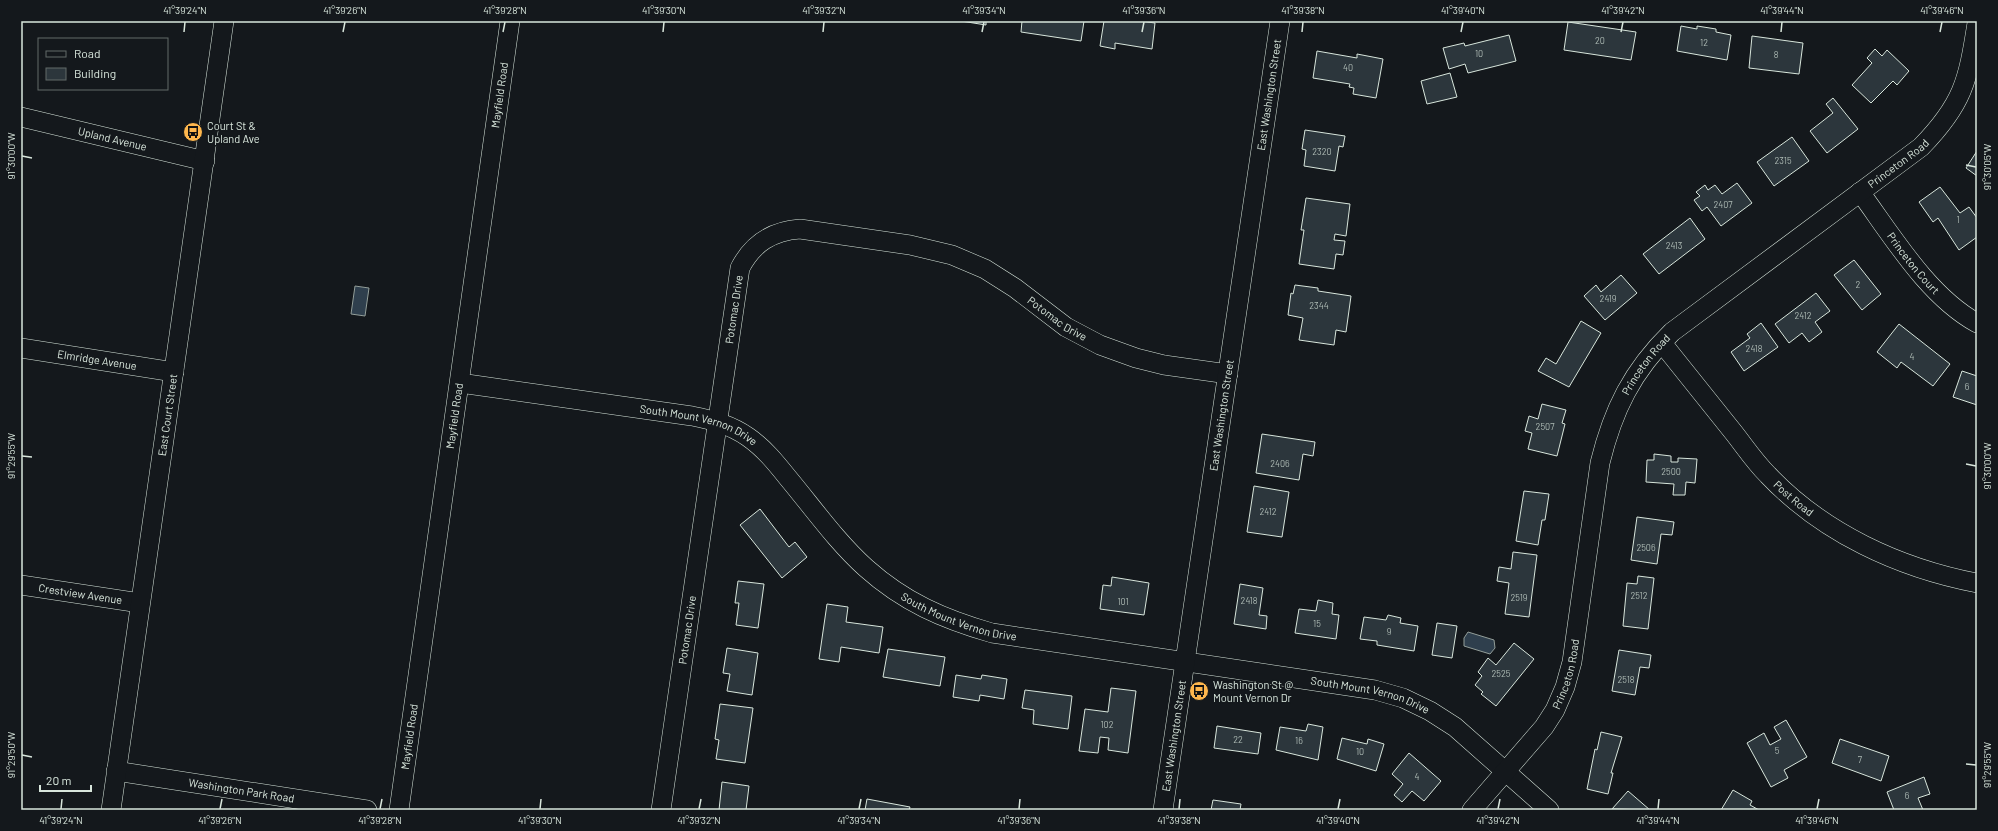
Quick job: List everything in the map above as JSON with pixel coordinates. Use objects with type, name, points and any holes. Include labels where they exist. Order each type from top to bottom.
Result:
[{"type":"street","name":"East Court Street","points":[[110,810],[224,21]]},
{"type":"street","name":"Mayfield Road","points":[[398,810],[460,383],[510,21]]},
{"type":"street","name":"East Washington Street","points":[[1163,810],[1280,21]]},
{"type":"street","name":"Princeton Road","points":[[1472,810],[1544,726],[1555,710],[1566,687],[1572,662],[1600,463],[1607,434],[1618,405],[1633,378],[1672,332],[1921,146],[1942,125],[1955,105],[1964,87],[1970,67],[1977,23]]},
{"type":"street","name":"Upland Avenue","points":[[21,117],[204,161]]},
{"type":"street","name":"Princeton Court","points":[[1860,192],[1906,255],[1943,299],[1963,315],[1977,323]]},
{"type":"street","name":"Potomac Drive","points":[[661,810],[740,268],[745,258],[757,244],[772,235],[786,230],[800,229],[910,245],[952,255],[985,269],[1015,288],[1066,327],[1100,345],[1136,358],[1164,365],[1228,374]]},
{"type":"street","name":"Post Road","points":[[1662,343],[1767,475],[1799,504],[1834,529],[1871,550],[1910,566],[1952,578],[1977,583]]},
{"type":"street","name":"Elmridge Avenue","points":[[21,348],[174,372]]},
{"type":"street","name":"South Mount Vernon Drive","points":[[460,383],[692,416],[717,421],[748,436],[767,453],[846,548],[865,567],[893,590],[924,609],[957,623],[992,633],[1375,690],[1404,698],[1430,711],[1455,727],[1549,810]]},
{"type":"street","name":"Crestview Avenue","points":[[21,585],[140,603]]},
{"type":"street","name":"Washington Park Road","points":[[116,771],[367,810]]},
{"type":"water","points":[[355,286],[369,288],[365,316],[351,314]]},
{"type":"water","points":[[1468,632],[1494,640],[1495,648],[1490,654],[1464,646],[1464,638]]},
{"type":"building","points":[[961,21],[986,21],[986,25]]},
{"type":"building","points":[[1022,21],[1084,21],[1081,41],[1021,32]]},
{"type":"building","points":[[1104,21],[1140,21],[1155,23],[1152,49],[1115,43],[1115,49],[1100,46]]},
{"type":"building","points":[[1568,22],[1636,32],[1631,60],[1564,50]]},
{"type":"building","points":[[1681,26],[1697,29],[1697,26],[1716,29],[1716,32],[1731,35],[1727,60],[1677,51]]},
{"type":"building","points":[[1509,35],[1516,61],[1468,73],[1465,64],[1449,69],[1443,48],[1464,43],[1465,46]]},
{"type":"building","points":[[1752,36],[1803,43],[1799,74],[1749,68]]},
{"type":"building","points":[[1875,49],[1882,56],[1887,50],[1909,71],[1897,85],[1893,81],[1871,103],[1852,85],[1872,63],[1867,58]]},
{"type":"building","points":[[1317,51],[1357,58],[1357,54],[1383,59],[1376,98],[1353,94],[1354,88],[1349,87],[1350,84],[1313,78]]},
{"type":"building","points":[[1450,73],[1457,97],[1427,104],[1421,81]]},
{"type":"building","points":[[1833,98],[1858,129],[1827,153],[1810,131],[1833,113],[1826,104]]},
{"type":"building","points":[[1305,130],[1345,136],[1343,147],[1339,146],[1335,171],[1304,166],[1306,150],[1302,149]]},
{"type":"building","points":[[1792,137],[1809,161],[1774,186],[1757,162]]},
{"type":"building","points":[[1977,151],[1977,176],[1966,168]]},
{"type":"building","points":[[1737,183],[1752,203],[1721,226],[1707,207],[1702,211],[1694,200],[1700,196],[1696,192],[1705,185],[1708,190],[1715,185],[1722,194]]},
{"type":"building","points":[[1940,187],[1960,213],[1969,207],[1977,218],[1977,237],[1959,250],[1938,218],[1933,222],[1919,202]]},
{"type":"building","points":[[1306,198],[1350,204],[1346,236],[1335,234],[1334,240],[1345,241],[1343,255],[1336,254],[1334,269],[1299,264],[1304,230],[1301,230]]},
{"type":"building","points":[[1690,218],[1705,239],[1659,274],[1643,254]]},
{"type":"building","points":[[1854,260],[1881,294],[1862,310],[1834,275]]},
{"type":"building","points":[[1621,275],[1637,293],[1605,320],[1584,296],[1596,285],[1601,292]]},
{"type":"building","points":[[1295,285],[1318,288],[1318,291],[1351,296],[1346,332],[1336,330],[1334,345],[1299,340],[1303,318],[1288,315],[1291,293],[1293,294]]},
{"type":"building","points":[[1816,293],[1830,311],[1815,322],[1822,332],[1809,342],[1802,333],[1789,343],[1775,324]]},
{"type":"building","points":[[1581,321],[1601,333],[1569,387],[1538,371],[1546,358],[1556,364]]},
{"type":"building","points":[[1761,323],[1778,347],[1744,371],[1731,352],[1750,338],[1747,334]]},
{"type":"building","points":[[1899,324],[1950,364],[1933,386],[1901,362],[1897,368],[1877,352]]},
{"type":"building","points":[[1962,371],[1977,376],[1977,405],[1953,397]]},
{"type":"building","points":[[1542,404],[1566,410],[1562,423],[1565,424],[1557,456],[1528,449],[1532,433],[1525,431],[1529,416],[1538,419]]},
{"type":"building","points":[[1262,434],[1315,442],[1313,456],[1303,454],[1299,480],[1256,473]]},
{"type":"building","points":[[1654,454],[1671,456],[1671,462],[1678,462],[1678,458],[1697,459],[1695,483],[1686,482],[1685,495],[1673,495],[1674,484],[1646,482],[1647,460],[1654,460]]},
{"type":"building","points":[[1254,486],[1289,492],[1282,537],[1247,532]]},
{"type":"building","points":[[1524,491],[1549,494],[1545,520],[1542,520],[1538,545],[1516,541]]},
{"type":"building","points":[[760,509],[789,547],[795,542],[807,557],[782,578],[740,525]]},
{"type":"building","points":[[1637,517],[1674,522],[1672,535],[1661,534],[1657,564],[1631,560]]},
{"type":"building","points":[[1513,552],[1537,555],[1529,617],[1505,614],[1509,583],[1497,581],[1499,567],[1511,569]]},
{"type":"building","points":[[1638,576],[1654,578],[1648,629],[1623,626],[1627,583],[1637,584]]},
{"type":"building","points":[[1112,577],[1149,583],[1144,615],[1100,609],[1103,585],[1111,586]]},
{"type":"building","points":[[738,581],[764,584],[758,628],[736,625],[739,603],[735,603]]},
{"type":"building","points":[[1240,584],[1263,588],[1259,615],[1267,616],[1266,629],[1234,624]]},
{"type":"building","points":[[1318,600],[1333,603],[1332,614],[1339,615],[1336,639],[1295,633],[1299,609],[1316,611]]},
{"type":"building","points":[[827,604],[848,607],[846,622],[883,627],[879,653],[841,647],[839,662],[819,659]]},
{"type":"building","points":[[1388,615],[1401,618],[1400,623],[1418,626],[1414,651],[1377,645],[1377,641],[1360,639],[1364,617],[1386,620]]},
{"type":"building","points":[[1437,623],[1457,626],[1452,658],[1432,655]]},
{"type":"building","points":[[1514,643],[1534,659],[1496,706],[1481,694],[1483,692],[1475,685],[1482,676],[1478,672],[1488,658],[1496,665]]},
{"type":"building","points":[[727,648],[758,653],[752,695],[727,691],[730,674],[723,673]]},
{"type":"building","points":[[888,649],[945,657],[940,686],[883,677]]},
{"type":"building","points":[[1619,650],[1651,655],[1649,668],[1640,667],[1635,695],[1612,691]]},
{"type":"building","points":[[956,675],[981,679],[982,675],[1007,679],[1004,699],[980,695],[979,701],[953,697]]},
{"type":"building","points":[[1111,688],[1136,691],[1128,753],[1108,750],[1109,738],[1100,737],[1098,753],[1079,751],[1085,709],[1108,712]]},
{"type":"building","points":[[1025,690],[1072,696],[1068,729],[1033,724],[1034,710],[1022,708]]},
{"type":"building","points":[[720,704],[753,708],[745,763],[716,759],[719,740],[715,739]]},
{"type":"building","points":[[1786,720],[1807,757],[1784,770],[1788,778],[1771,787],[1747,743],[1764,733],[1770,745],[1781,739],[1774,727]]},
{"type":"building","points":[[1308,724],[1323,727],[1318,760],[1276,750],[1280,727],[1306,731]]},
{"type":"building","points":[[1217,726],[1261,733],[1258,754],[1214,748]]},
{"type":"building","points":[[1601,732],[1622,737],[1611,773],[1613,773],[1608,794],[1587,789],[1595,749],[1597,750]]},
{"type":"building","points":[[1342,738],[1367,744],[1368,739],[1384,744],[1376,771],[1337,759]]},
{"type":"building","points":[[1840,739],[1889,756],[1881,781],[1832,763]]},
{"type":"building","points":[[1409,753],[1441,781],[1424,801],[1412,791],[1402,802],[1394,795],[1403,784],[1392,774]]},
{"type":"building","points":[[1924,777],[1930,794],[1918,798],[1923,810],[1894,810],[1887,792]]},
{"type":"building","points":[[722,782],[749,786],[746,810],[719,810]]},
{"type":"building","points":[[1733,790],[1752,801],[1750,805],[1759,810],[1721,810]]},
{"type":"building","points":[[1628,791],[1650,810],[1612,809]]},
{"type":"building","points":[[867,799],[910,807],[909,810],[865,810]]},
{"type":"building","points":[[1213,800],[1241,804],[1240,810],[1211,810]]},
{"type":"place","name":"Court St & Upland Ave","points":[[193,132]]},
{"type":"place","name":"Washington St @ Mount Vernon Dr","points":[[1199,691]]}]
